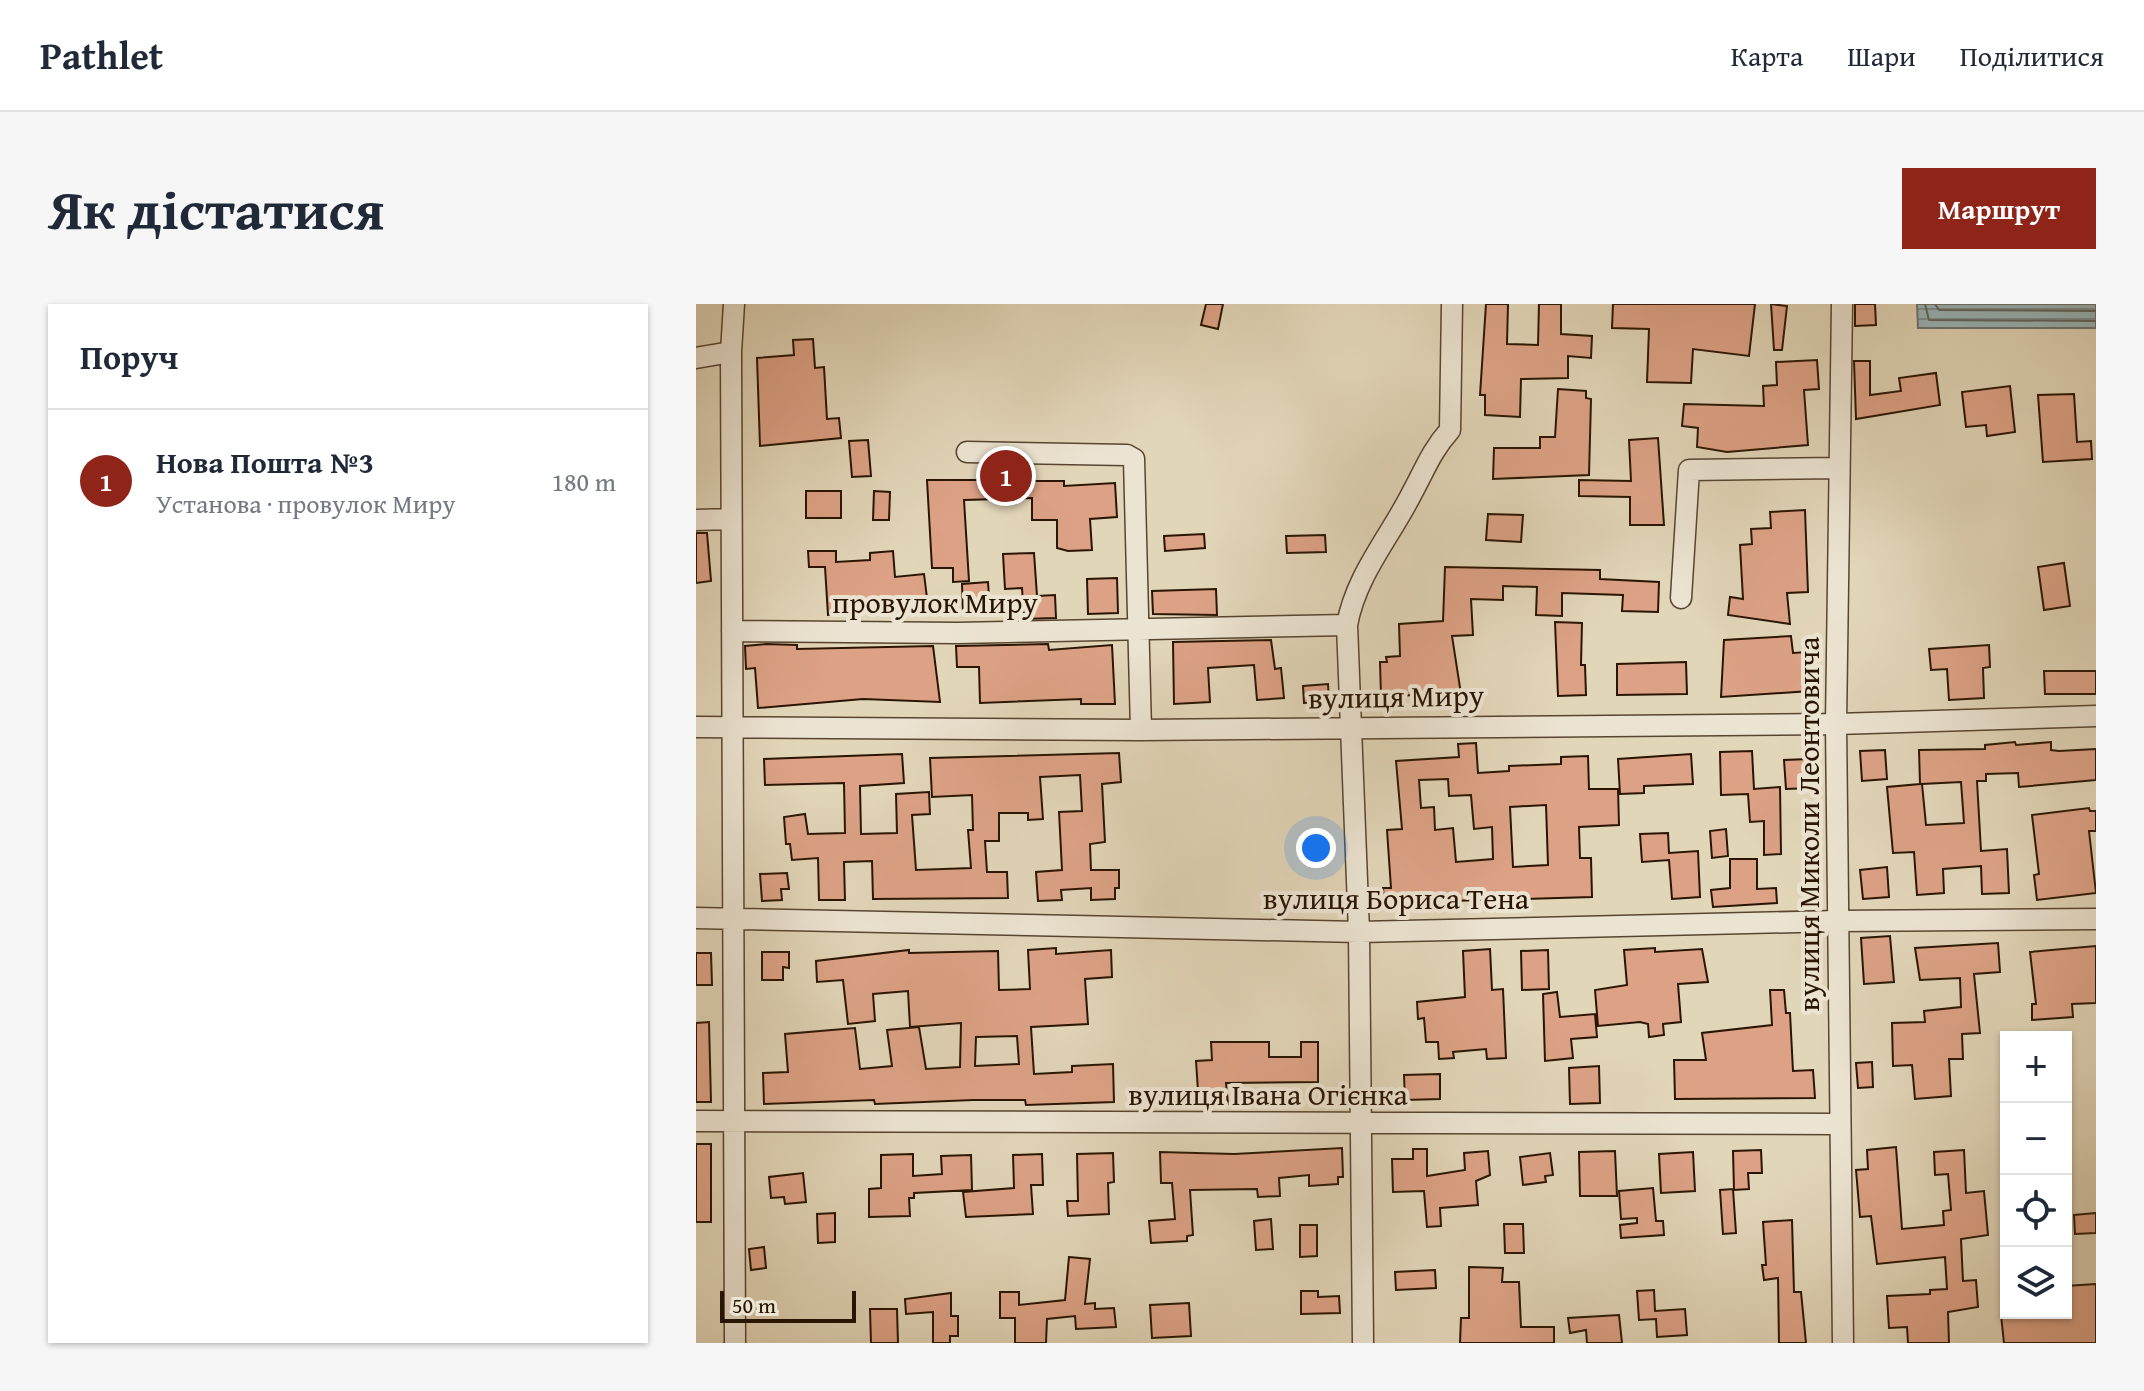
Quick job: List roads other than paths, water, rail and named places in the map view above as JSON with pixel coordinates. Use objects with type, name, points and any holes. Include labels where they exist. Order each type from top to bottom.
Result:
[{"type":"street","points":[[734,304],[731,519],[735,1343]]},
{"type":"street","points":[[1363,1343],[1359,932],[1347,625],[1351,602],[1412,493],[1431,450],[1450,430],[1452,304]]},
{"type":"street","name":"вулиця Миколи Леонтовича","points":[[1842,304],[1836,724],[1843,1343]]},
{"type":"street","points":[[696,358],[731,352]]},
{"type":"street","points":[[967,452],[1127,455],[1134,459],[1141,730]]},
{"type":"street","points":[[1681,598],[1689,470],[1838,468]]},
{"type":"street","points":[[696,520],[731,519]]},
{"type":"street","name":"провулок Миру","points":[[732,631],[957,633],[1347,625]]},
{"type":"street","name":"вулиця Миру","points":[[696,727],[1141,730],[1353,725],[1836,724],[2096,716]]},
{"type":"street","name":"вулиця Бориса Тена","points":[[696,918],[1359,932],[1838,921],[2096,919]]},
{"type":"street","name":"вулиця Івана Огієнка","points":[[696,1121],[1839,1124]]},
{"type":"water","points":[[1917,304],[2096,304],[2096,328],[1918,328]]},
{"type":"place","name":"Нова Пошта №3","points":[[1006,476]]}]
